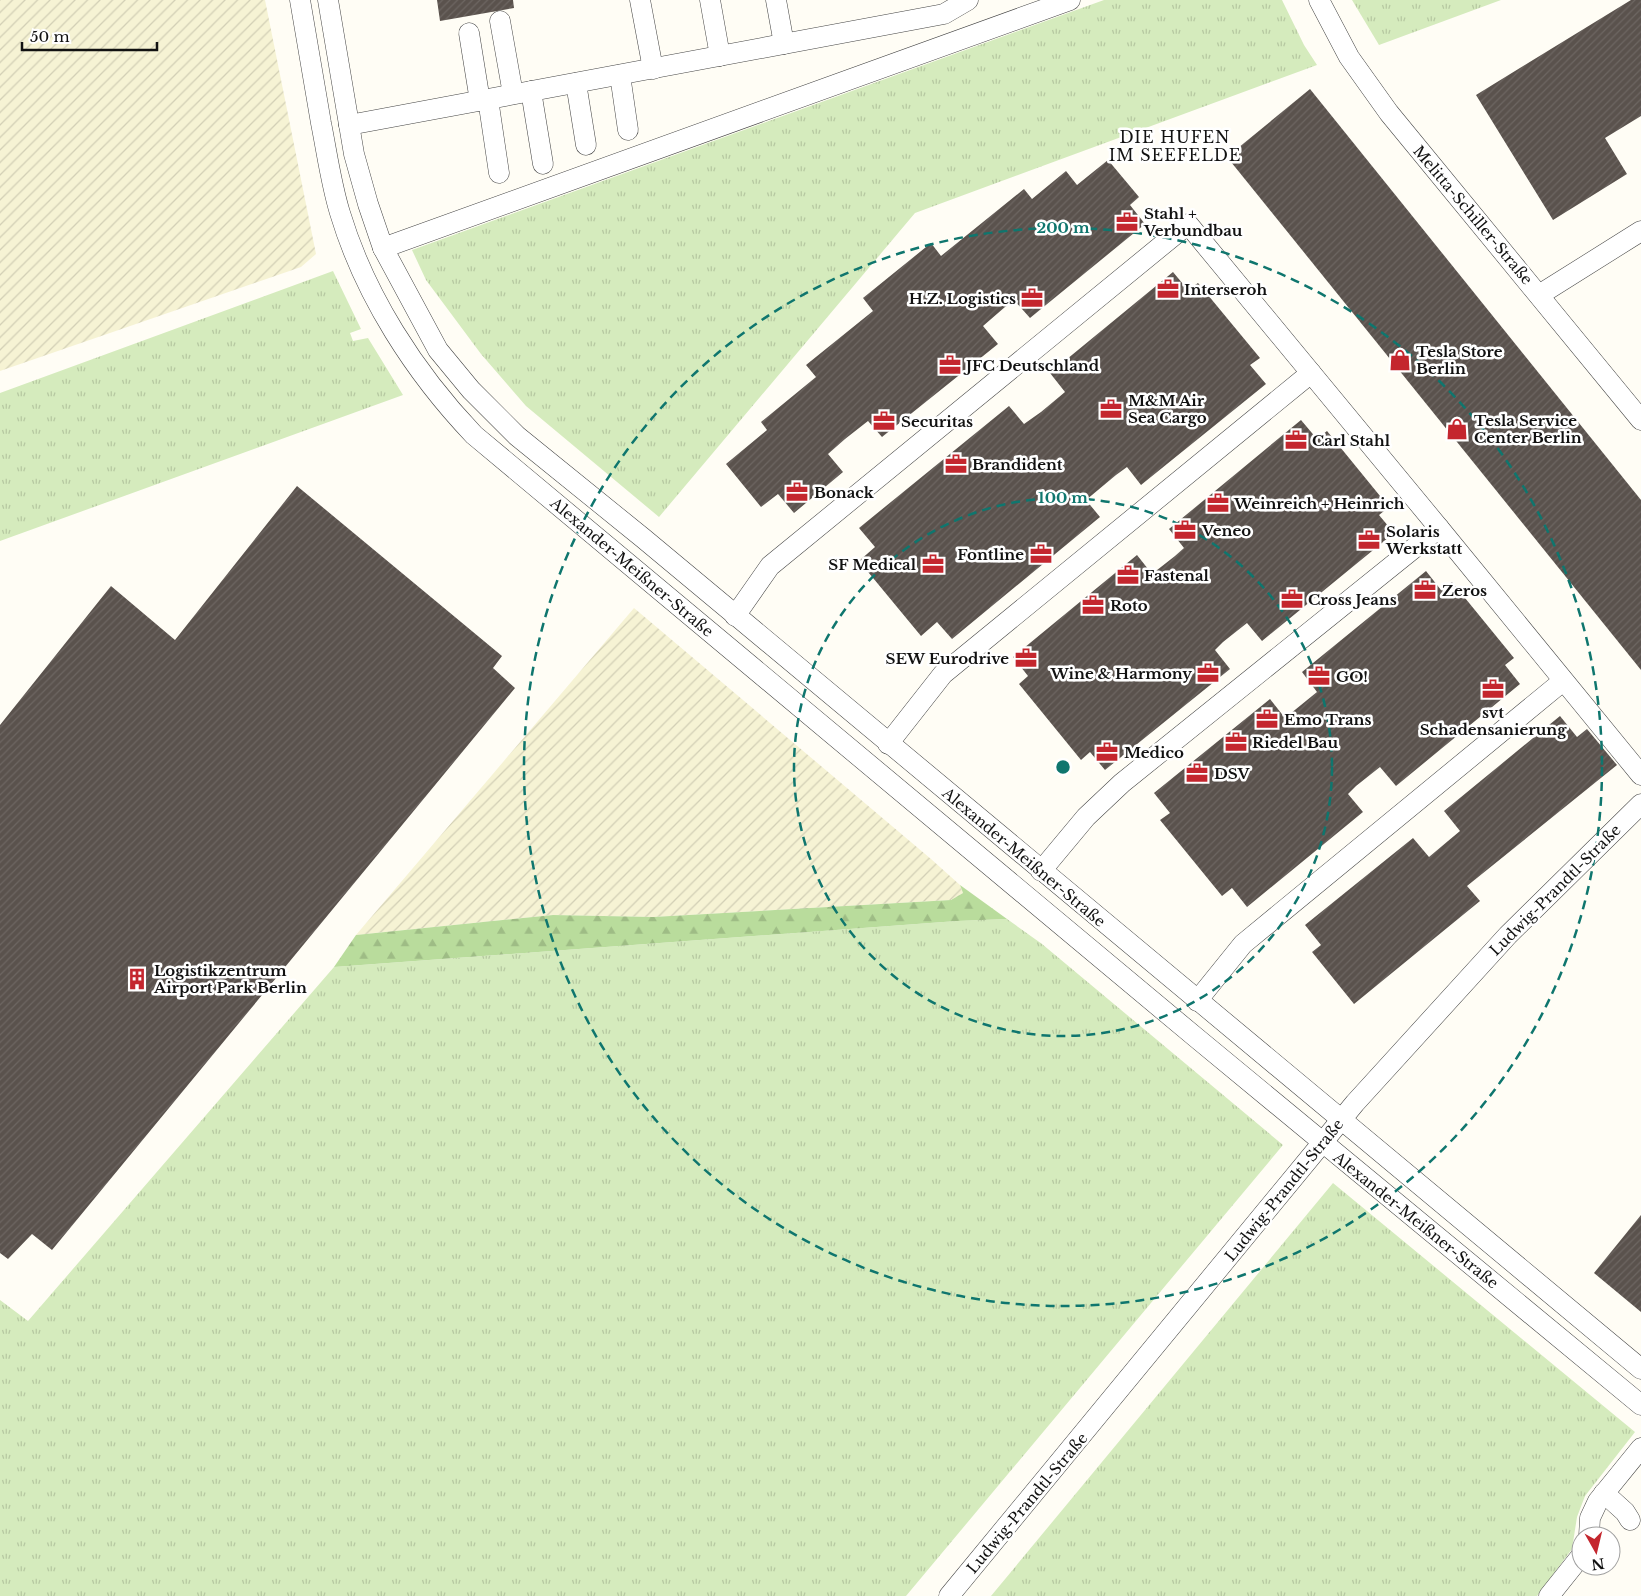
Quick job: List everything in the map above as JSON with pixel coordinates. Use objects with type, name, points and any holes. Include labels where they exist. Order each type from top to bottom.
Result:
[{"type":"street","name":"Alexander-Meißner-Straße","points":[[300,0],[328,162],[340,212],[353,249],[387,319],[415,364],[448,408],[474,435],[820,722],[1321,1143],[1641,1405]]},
{"type":"street","name":"Alexander-Meißner-Straße","points":[[328,0],[354,154],[383,248],[438,350],[471,390],[517,436],[1641,1369]]},
{"type":"street","points":[[640,0],[652,68]]},
{"type":"street","points":[[710,0],[720,56]]},
{"type":"street","points":[[776,0],[784,44]]},
{"type":"street","points":[[349,125],[944,14],[968,0]]},
{"type":"street","points":[[383,248],[1070,0]]},
{"type":"street","name":"Melitta-Schiller-Straße","points":[[1318,0],[1349,57],[1389,113],[1641,420]]},
{"type":"street","points":[[500,21],[543,164]]},
{"type":"street","points":[[469,33],[499,173]]},
{"type":"street","points":[[620,75],[628,130]]},
{"type":"street","points":[[576,83],[586,145]]},
{"type":"street","points":[[735,616],[770,566],[1188,224],[1641,774]]},
{"type":"street","points":[[1539,295],[1641,231]]},
{"type":"street","points":[[888,744],[943,674],[1311,374]]},
{"type":"street","points":[[448,408],[471,390]]},
{"type":"street","points":[[1041,871],[1086,817],[1122,783],[1439,528]]},
{"type":"street","points":[[1192,1034],[1204,1007],[1243,944],[1563,681]]},
{"type":"street","points":[[820,722],[837,701]]},
{"type":"street","name":"Ludwig-Prandtl-Straße","points":[[949,1596],[1203,1291],[1340,1120],[1508,935],[1641,804]]},
{"type":"street","points":[[1590,1526],[1590,1518],[1604,1493],[1641,1448]]},
{"type":"street","points":[[1604,1493],[1625,1512],[1630,1520]]},
{"type":"street","points":[[1548,1596],[1571,1568]]},
{"type":"shaded area","points":[[0,0],[265,0],[316,254],[301,267],[0,371]]},
{"type":"shaded area","points":[[634,608],[931,859],[960,885],[963,893],[951,900],[653,917],[553,915],[356,935]]},
{"type":"green space","points":[[1104,0],[1282,0],[1304,45],[1317,65],[915,213],[659,517],[526,406],[481,354],[426,280],[412,250]]},
{"type":"green space","points":[[1352,0],[1501,0],[1379,45]]},
{"type":"green space","points":[[333,271],[361,329],[350,333],[353,341],[368,338],[403,395],[0,541],[0,393]]},
{"type":"green space","points":[[960,885],[1007,919],[957,921],[334,967],[356,935],[553,915],[653,917],[951,900],[963,893]]},
{"type":"green space","points":[[1007,919],[1042,944],[1283,1145],[906,1596],[0,1596],[0,1300],[28,1321],[334,967],[957,921]]},
{"type":"green space","points":[[1333,1183],[1635,1432],[1585,1496],[1576,1526],[1571,1526],[1571,1550],[1537,1596],[991,1596]]},
{"type":"building","points":[[437,0],[513,0],[514,8],[440,21]]},
{"type":"building","points":[[1631,0],[1641,0],[1641,116],[1605,138],[1627,174],[1553,220],[1476,95]]},
{"type":"building","points":[[1310,89],[1641,500],[1641,670],[1227,157]]},
{"type":"building","points":[[1108,160],[1139,197],[1130,205],[1145,224],[1030,318],[1015,301],[1005,307],[983,326],[998,344],[882,437],[868,421],[845,439],[828,454],[843,472],[794,513],[778,494],[761,507],[726,464],[767,430],[761,422],[816,377],[806,365],[873,311],[863,298],[931,243],[941,256],[1024,189],[1032,199],[1066,171],[1077,185]]},
{"type":"building","points":[[1173,272],[1188,290],[1198,283],[1260,358],[1250,365],[1266,384],[1141,485],[1127,467],[1116,475],[1086,500],[1100,517],[952,639],[937,622],[921,636],[859,561],[875,547],[859,528],[1009,406],[1024,424],[1041,412],[1065,392],[1050,373]]},
{"type":"building","points":[[1301,420],[1317,439],[1327,431],[1389,507],[1379,515],[1394,533],[1262,641],[1247,623],[1223,642],[1215,650],[1230,669],[1105,770],[1090,752],[1081,760],[1019,684],[1028,676],[1013,657],[1137,555],[1152,574],[1175,556],[1184,548],[1169,529]]},
{"type":"building","name":"Logistikzentrum Airport Park Berlin","points":[[297,486],[502,656],[493,668],[515,688],[52,1250],[32,1234],[8,1259],[0,1253],[0,725],[111,586],[175,640]]},
{"type":"building","points":[[1426,571],[1441,590],[1452,582],[1514,658],[1505,665],[1520,684],[1396,786],[1380,767],[1356,786],[1348,794],[1363,812],[1247,907],[1232,888],[1222,896],[1160,820],[1170,813],[1154,793],[1270,699],[1285,718],[1317,692],[1302,672]]},
{"type":"building","points":[[1560,716],[1577,737],[1587,729],[1617,765],[1467,886],[1480,901],[1354,1004],[1312,952],[1321,945],[1305,925],[1413,838],[1429,857],[1460,831],[1444,811]]},
{"type":"building","points":[[1641,1215],[1641,1312],[1594,1273]]},
{"type":"place","name":"Stahl + Verbundbau","points":[[1127,222]]},
{"type":"place","name":"Interseroh","points":[[1168,289]]},
{"type":"place","name":"H.Z. Logistics","points":[[1032,298]]},
{"type":"place","name":"Tesla Store Berlin","points":[[1400,360]]},
{"type":"place","name":"JFC Deutschland","points":[[950,365]]},
{"type":"place","name":"M&M Air Sea Cargo","points":[[1111,409]]},
{"type":"place","name":"Securitas","points":[[884,421]]},
{"type":"place","name":"Tesla Service Center Berlin","points":[[1457,429]]},
{"type":"place","name":"Carl Stahl","points":[[1296,440]]},
{"type":"place","name":"Brandident","points":[[956,464]]},
{"type":"place","name":"Bonack","points":[[797,492]]},
{"type":"place","name":"Weinreich + Heinrich","points":[[1218,503]]},
{"type":"place","name":"Veneo","points":[[1185,530]]},
{"type":"place","name":"Solaris Werkstatt","points":[[1369,540]]},
{"type":"place","name":"Fontline","points":[[1041,554]]},
{"type":"place","name":"SF Medical","points":[[933,564]]},
{"type":"place","name":"Fastenal","points":[[1128,575]]},
{"type":"place","name":"Zeros","points":[[1425,590]]},
{"type":"place","name":"Cross Jeans","points":[[1292,599]]},
{"type":"place","name":"Roto","points":[[1093,605]]},
{"type":"place","name":"SEW Eurodrive","points":[[1026,658]]},
{"type":"place","name":"Wine & Harmony","points":[[1208,673]]},
{"type":"place","name":"GO!","points":[[1319,676]]},
{"type":"place","name":"svt Schadensanierung","points":[[1493,689]]},
{"type":"place","name":"Emo Trans","points":[[1267,719]]},
{"type":"place","name":"Riedel Bau","points":[[1236,742]]},
{"type":"place","name":"Medico","points":[[1107,752]]},
{"type":"place","name":"DSV","points":[[1197,773]]},
{"type":"place","name":"Logistikzentrum Airport Park Berlin","points":[[137,979]]},
{"type":"district","name":"DIE HUFEN IM SEEFELDE","points":[[1175,146]]}]
